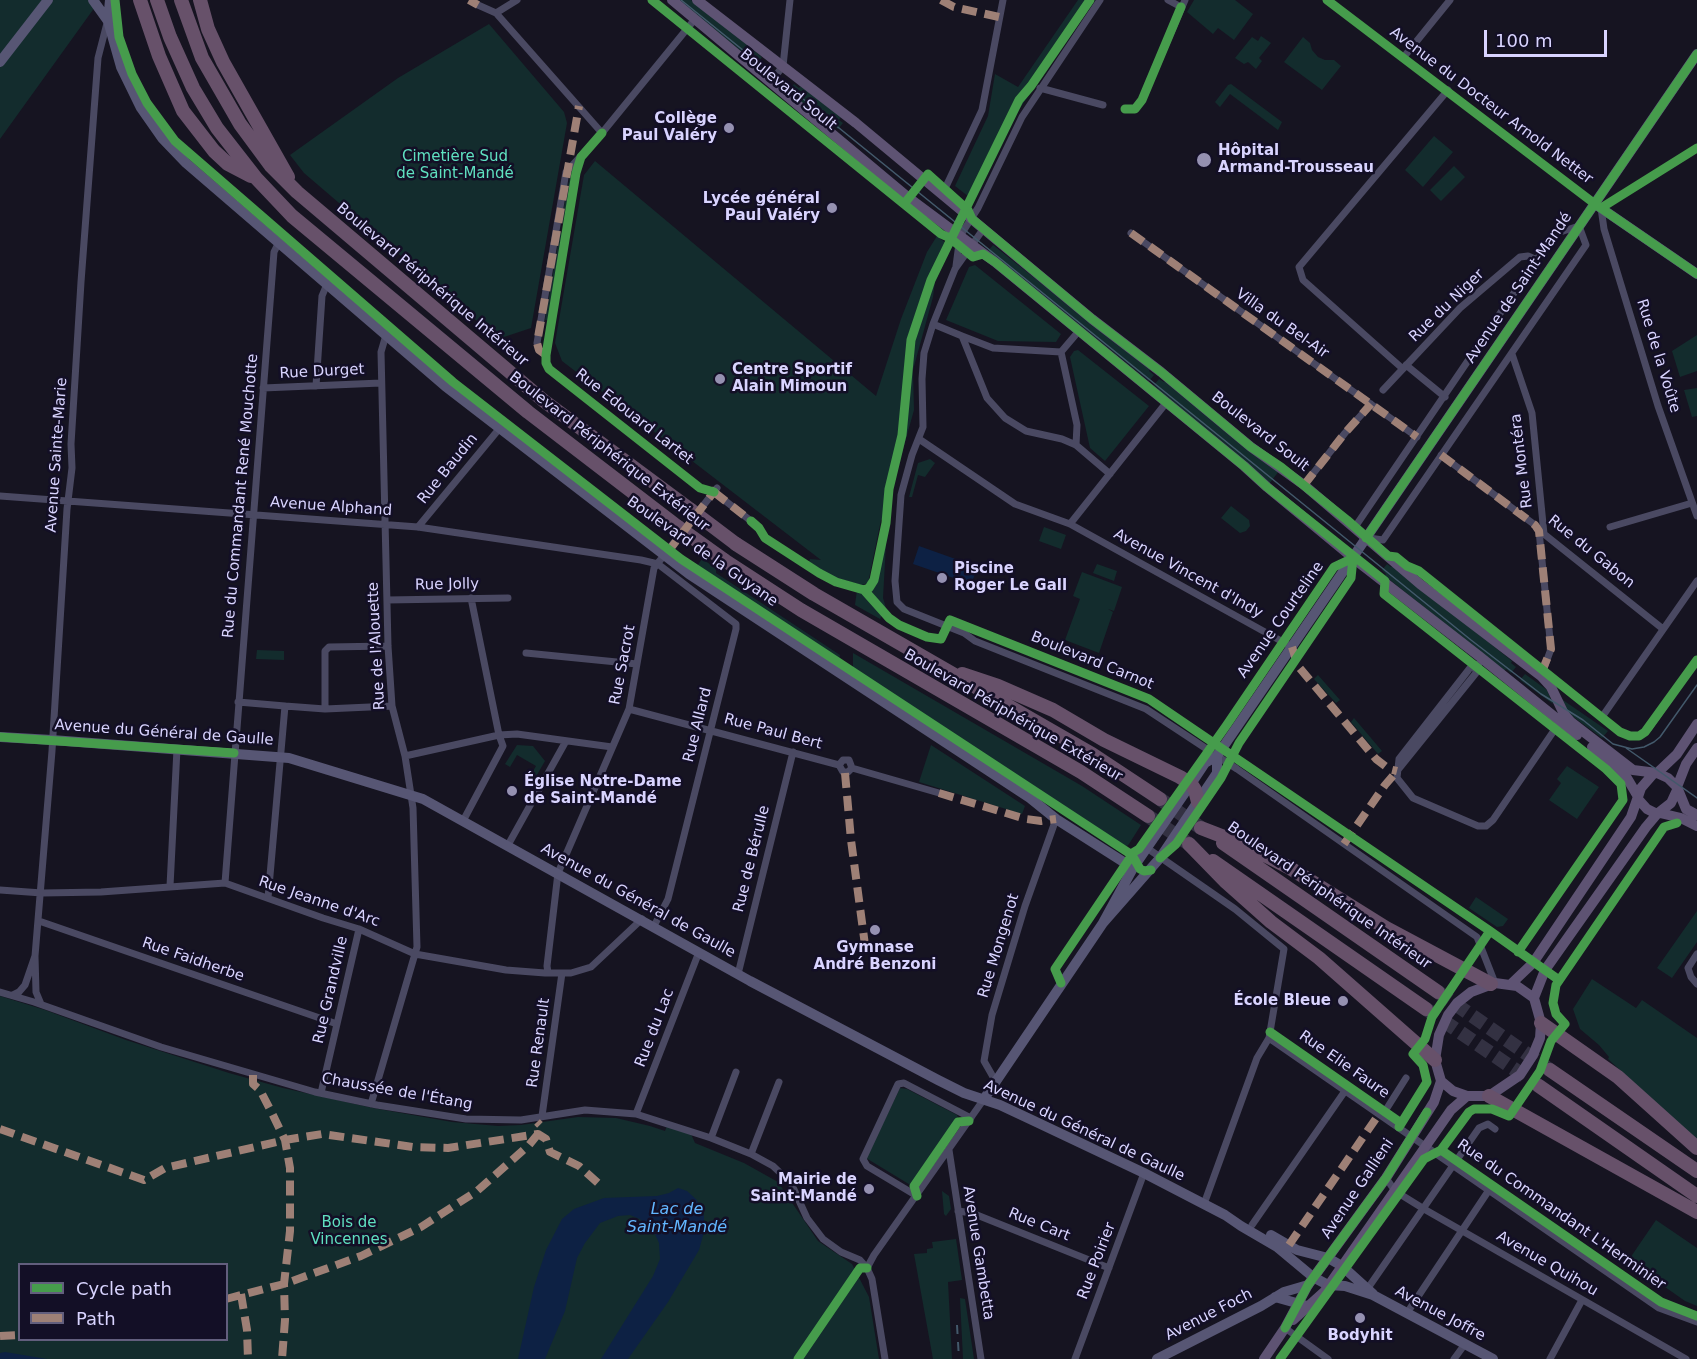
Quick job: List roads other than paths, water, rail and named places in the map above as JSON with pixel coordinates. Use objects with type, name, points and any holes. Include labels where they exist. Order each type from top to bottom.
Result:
[{"type":"highway","points":[[140,0],[159,56],[183,111],[214,151],[228,164],[256,178]]},
{"type":"highway","name":"Boulevard Périphérique Extérieur","points":[[158,0],[170,37],[194,88],[217,128],[256,178],[304,226],[528,412],[724,560],[801,610],[1081,772],[1148,816]]},
{"type":"highway","name":"Boulevard Périphérique Intérieur","points":[[181,0],[202,58],[240,124],[271,166],[297,192],[544,401],[736,544],[814,594],[932,664],[1092,754],[1160,799]]},
{"type":"highway","points":[[200,0],[208,29],[223,62],[297,192]]},
{"type":"highway","points":[[932,664],[998,686],[1053,710],[1104,740],[1191,784],[1198,802]]},
{"type":"highway","name":"Boulevard Périphérique Intérieur","points":[[1438,992],[1201,828],[1245,845],[1290,868],[1386,928],[1493,983]]},
{"type":"highway","points":[[1426,1009],[1189,844],[1233,889],[1271,922],[1319,958],[1435,1060]]},
{"type":"highway","points":[[1541,1023],[1618,1077],[1697,1148]]},
{"type":"highway","points":[[1550,1070],[1697,1171]]},
{"type":"highway","points":[[1539,1086],[1697,1196]]},
{"type":"highway","points":[[1489,1095],[1697,1212]]},
{"type":"main road","points":[[93,0],[105,16]]},
{"type":"main road","name":"Boulevard de la Guyane","points":[[102,0],[113,44],[126,80],[141,108],[158,132],[186,163],[386,335],[661,560],[698,580],[1133,868]]},
{"type":"main road","name":"Boulevard de la Guyane","points":[[105,16],[110,0]]},
{"type":"main road","name":"Boulevard Soult","points":[[672,0],[909,198],[995,262],[1479,663],[1599,752],[1623,774],[1647,809],[1658,814]]},
{"type":"main road","name":"Boulevard Soult","points":[[697,0],[892,152],[1092,319],[1161,372],[1251,447],[1304,485],[1366,538],[1381,544],[1420,584],[1541,676],[1551,687],[1564,714],[1571,722],[1633,770],[1668,777],[1686,808],[1697,815]]},
{"type":"main road","points":[[0,62],[49,1]]},
{"type":"main road","name":"Avenue de Saint-Mandé","points":[[1366,538],[1579,226],[1598,206],[1697,54]]},
{"type":"main road","name":"Avenue du Docteur Arnold Netter","points":[[1598,206],[1697,274]]},
{"type":"main road","name":"Avenue Courteline","points":[[1103,923],[1133,868],[1205,763],[1217,756],[1366,538]]},
{"type":"main road","points":[[1511,984],[1533,963],[1631,817],[1644,783],[1677,754],[1697,724]]},
{"type":"main road","name":"Avenue du Général de Gaulle","points":[[0,738],[279,756],[411,795],[508,845],[738,974],[938,1080],[1144,1173],[1298,1250],[1328,1258],[1342,1266],[1371,1292]]},
{"type":"main road","points":[[1534,998],[1545,970],[1646,827],[1671,803],[1686,764],[1697,748]]},
{"type":"main road","name":"Avenue Courteline","points":[[1103,923],[1160,858],[1217,773],[1217,756]]},
{"type":"main road","points":[[1658,814],[1681,818],[1697,826]]},
{"type":"main road","points":[[984,1099],[1103,923]]},
{"type":"main road","points":[[1493,983],[1511,984],[1523,989],[1534,998],[1541,1023],[1540,1038],[1533,1055],[1520,1075],[1489,1095],[1467,1096],[1453,1091],[1441,1081],[1435,1060],[1439,1035],[1448,1016],[1457,1002],[1470,992],[1493,983]]},
{"type":"main road","name":"Avenue Gallieni","points":[[1304,1305],[1311,1281],[1386,1178],[1434,1102],[1441,1081]]},
{"type":"main road","name":"Avenue Gallieni","points":[[1264,1359],[1304,1305],[1329,1286],[1451,1110],[1467,1096]]},
{"type":"main road","name":"Avenue du Général de Gaulle","points":[[1225,1215],[1277,1246],[1311,1281],[1329,1286]]},
{"type":"main road","name":"Avenue Foch","points":[[1157,1359],[1275,1297],[1311,1281]]},
{"type":"main road","points":[[1329,1286],[1345,1286],[1371,1292]]},
{"type":"main road","name":"Avenue Joffre","points":[[1371,1292],[1493,1359]]},
{"type":"main road","name":"Avenue Foch","points":[[1275,1297],[1304,1305]]},
{"type":"street","points":[[496,13],[518,0]]},
{"type":"street","points":[[771,83],[783,66],[790,0]]},
{"type":"street","points":[[942,195],[982,110],[1003,0]]},
{"type":"street","points":[[955,269],[960,236],[972,219],[1022,117],[1100,0]]},
{"type":"street","points":[[1125,109],[1135,109],[1143,100],[1183,3],[1168,0]]},
{"type":"street","name":"Avenue du Docteur Arnold Netter","points":[[1327,0],[1598,206]]},
{"type":"street","points":[[1403,58],[1450,0]]},
{"type":"street","points":[[478,5],[496,13],[602,133]]},
{"type":"street","name":"Avenue Sainte-Marie","points":[[35,956],[42,893],[98,58],[105,16]]},
{"type":"street","points":[[546,355],[539,350],[537,343],[566,172],[602,133],[695,19]]},
{"type":"street","points":[[1040,88],[1103,105]]},
{"type":"street","points":[[1445,397],[1404,367],[1303,280],[1299,272],[1302,263],[1448,90]]},
{"type":"street","points":[[1598,206],[1697,148]]},
{"type":"street","name":"Rue de la Voûte","points":[[1598,206],[1658,406],[1697,516]]},
{"type":"street","name":"Avenue de Saint-Mandé","points":[[1355,527],[1554,234],[1579,226],[1586,245],[1381,544]]},
{"type":"street","points":[[919,439],[923,427],[922,367],[933,324],[955,269],[984,228]]},
{"type":"street","name":"Villa du Bel-Air","points":[[1131,233],[1417,437]]},
{"type":"street","name":"Rue du Commandant René Mouchotte","points":[[225,883],[274,252],[279,242]]},
{"type":"street","name":"Rue du Niger","points":[[1383,390],[1460,308],[1520,257],[1528,256],[1537,260]]},
{"type":"street","points":[[316,386],[322,296],[327,284]]},
{"type":"street","points":[[933,324],[993,348],[1061,352]]},
{"type":"street","points":[[1061,352],[1078,332]]},
{"type":"street","name":"Rue de l'Alouette","points":[[371,1104],[417,947],[414,808],[405,756],[392,706],[388,646],[381,383],[381,352],[386,335]]},
{"type":"street","points":[[962,336],[987,398],[1005,418],[1026,431],[1062,439],[1076,445],[1110,474]]},
{"type":"street","points":[[1061,352],[1077,425],[1076,445]]},
{"type":"street","name":"Rue Montéra","points":[[1512,354],[1532,413],[1538,464],[1551,649],[1541,676]]},
{"type":"street","name":"Rue Durget","points":[[263,388],[381,383]]},
{"type":"street","points":[[1071,524],[1166,403]]},
{"type":"street","points":[[1304,485],[1371,404]]},
{"type":"street","name":"Rue Baudin","points":[[418,527],[499,429]]},
{"type":"street","name":"Avenue Vincent d'Indy","points":[[919,439],[1015,504],[1071,524],[1292,648]]},
{"type":"street","name":"Boulevard Carnot","points":[[919,439],[901,495],[895,581],[896,598],[904,609],[964,633],[975,641],[1146,709],[1477,937],[1493,983]]},
{"type":"street","name":"Rue du Gabon","points":[[1442,455],[1535,525],[1663,629]]},
{"type":"street","points":[[661,560],[716,490],[751,521]]},
{"type":"street","points":[[1610,527],[1691,500],[1697,492]]},
{"type":"street","name":"Avenue Alphand","points":[[0,496],[418,527],[641,560],[661,560]]},
{"type":"street","name":"Rue Sacrot","points":[[548,973],[558,873],[629,709],[653,572],[661,560]]},
{"type":"street","name":"Rue Allard","points":[[654,926],[668,899],[736,624],[661,560]]},
{"type":"street","points":[[1602,717],[1697,581]]},
{"type":"street","points":[[463,821],[503,746],[471,598]]},
{"type":"street","name":"Rue Jolly","points":[[387,600],[508,598]]},
{"type":"street","points":[[326,709],[325,651],[329,647],[388,646]]},
{"type":"street","points":[[526,653],[637,664]]},
{"type":"street","name":"Boulevard Soult","points":[[1541,676],[1558,683],[1620,732],[1630,736],[1639,736],[1645,732],[1697,660]]},
{"type":"street","points":[[1479,663],[1476,673],[1397,771],[1397,778],[1413,798],[1478,826],[1486,826],[1493,820],[1561,723]]},
{"type":"street","points":[[238,702],[326,709],[392,706]]},
{"type":"street","points":[[268,898],[285,706]]},
{"type":"street","name":"Rue Paul Bert","points":[[629,709],[839,765],[843,772],[848,772],[852,768],[939,793]]},
{"type":"street","points":[[405,756],[499,735],[517,734],[612,747]]},
{"type":"street","points":[[508,845],[566,741]]},
{"type":"street","points":[[170,886],[177,749]]},
{"type":"street","name":"Rue de Bérulle","points":[[738,974],[793,752]]},
{"type":"street","name":"Rue Mongenot","points":[[996,1082],[984,1061],[992,1014],[1025,906],[1056,819]]},
{"type":"street","points":[[1147,848],[1235,909],[1284,949],[1269,1038],[1257,1058],[1204,1204]]},
{"type":"street","points":[[1133,868],[1140,876],[1146,876]]},
{"type":"street","name":"Rue Jeanne d'Arc","points":[[0,890],[42,893],[101,892],[225,883],[323,918],[359,928],[415,954],[506,970],[548,973],[571,973],[591,967],[642,919]]},
{"type":"street","name":"Rue Faidherbe","points":[[39,921],[337,1024]]},
{"type":"street","name":"Rue Grandville","points":[[321,1093],[359,928]]},
{"type":"street","name":"Rue du Lac","points":[[636,1114],[699,952]]},
{"type":"street","points":[[1697,954],[1688,968],[1690,977],[1697,984]]},
{"type":"street","points":[[13,995],[25,985],[35,956]]},
{"type":"street","points":[[35,956],[36,992],[41,1004]]},
{"type":"street","name":"Rue Renault","points":[[542,1116],[562,973]]},
{"type":"street","name":"Chaussée de l'Étang","points":[[0,992],[41,1004],[161,1047],[321,1093],[371,1104],[466,1119],[503,1120],[585,1110],[636,1114],[711,1138],[751,1154],[773,1166],[791,1183],[807,1218],[823,1239],[841,1252],[860,1260],[867,1268]]},
{"type":"street","name":"Rue Elie Faure","points":[[1269,1038],[1426,1146]]},
{"type":"street","points":[[711,1138],[736,1072]]},
{"type":"street","points":[[1382,1116],[1406,1078]]},
{"type":"street","points":[[751,1154],[778,1083]]},
{"type":"street","points":[[917,1196],[865,1164],[863,1159],[898,1084],[904,1083],[971,1118]]},
{"type":"street","points":[[1252,1225],[1345,1091]]},
{"type":"street","points":[[885,1359],[872,1279],[867,1268],[984,1099]]},
{"type":"street","points":[[1371,1292],[1453,1165],[1482,1125],[1495,1129]]},
{"type":"street","name":"Rue du Commandant L'Herminier","points":[[1426,1146],[1659,1308],[1697,1322]]},
{"type":"street","name":"Avenue Gambetta","points":[[950,1150],[981,1359]]},
{"type":"street","name":"Rue Poirier","points":[[1075,1359],[1144,1173]]},
{"type":"street","name":"Avenue Gallieni","points":[[1386,1178],[1395,1191]]},
{"type":"street","points":[[1407,1313],[1489,1190]]},
{"type":"street","name":"Avenue Quihou","points":[[1395,1191],[1686,1359]]},
{"type":"street","name":"Rue Cart","points":[[958,1211],[972,1213],[1109,1268]]},
{"type":"street","points":[[1550,1359],[1582,1300]]},
{"type":"street","points":[[1285,1328],[1328,1359]]},
{"type":"street","points":[[1454,1359],[1465,1344]]},
{"type":"water","points":[[919,546],[978,567],[971,584],[913,564]]},
{"type":"water","name":"Lac de Saint-Mandé","points":[[678,1188],[687,1191],[697,1200],[704,1216],[704,1232],[699,1250],[668,1302],[628,1359],[601,1359],[653,1276],[660,1259],[659,1243],[655,1234],[640,1219],[630,1215],[618,1216],[600,1223],[585,1243],[577,1258],[565,1311],[545,1359],[518,1359],[534,1287],[546,1250],[562,1219],[574,1209],[604,1198],[657,1196]]},
{"type":"water","points":[[0,1353],[47,1359],[0,1359]]},
{"type":"tunnel","points":[[1160,799],[1201,828]]},
{"type":"tunnel","points":[[1148,816],[1189,844]]},
{"type":"tunnel","points":[[1438,992],[1550,1070]]},
{"type":"tunnel","points":[[1426,1009],[1539,1086]]},
{"type":"tram line","points":[[681,0],[1471,640],[1541,694],[1583,720],[1613,744],[1632,749],[1654,742],[1697,685]]},
{"type":"tram line","points":[[1626,748],[1697,798]]},
{"type":"railway","points":[[957,1325],[959,1359]]},
{"type":"place","name":"Collège Paul Valéry","points":[[729,128]]},
{"type":"place","name":"Hôpital Armand-Trousseau","points":[[1204,160]]},
{"type":"place","name":"Lycée général Paul Valéry","points":[[832,208]]},
{"type":"place","name":"Centre Sportif Alain Mimoun","points":[[720,379]]},
{"type":"place","name":"Piscine Roger Le Gall","points":[[942,578]]},
{"type":"place","name":"Église Notre-Dame de Saint-Mandé","points":[[512,791]]},
{"type":"place","name":"Gymnase André Benzoni","points":[[875,930]]},
{"type":"place","name":"École Bleue","points":[[1343,1001]]},
{"type":"place","name":"Mairie de Saint-Mandé","points":[[869,1189]]},
{"type":"place","name":"Bodyhit","points":[[1360,1318]]},
{"type":"park label","name":"Cimetière Sud de Saint-Mandé","points":[[455,166]]},
{"type":"park label","name":"Bois de Vincennes","points":[[349,1232]]}]
